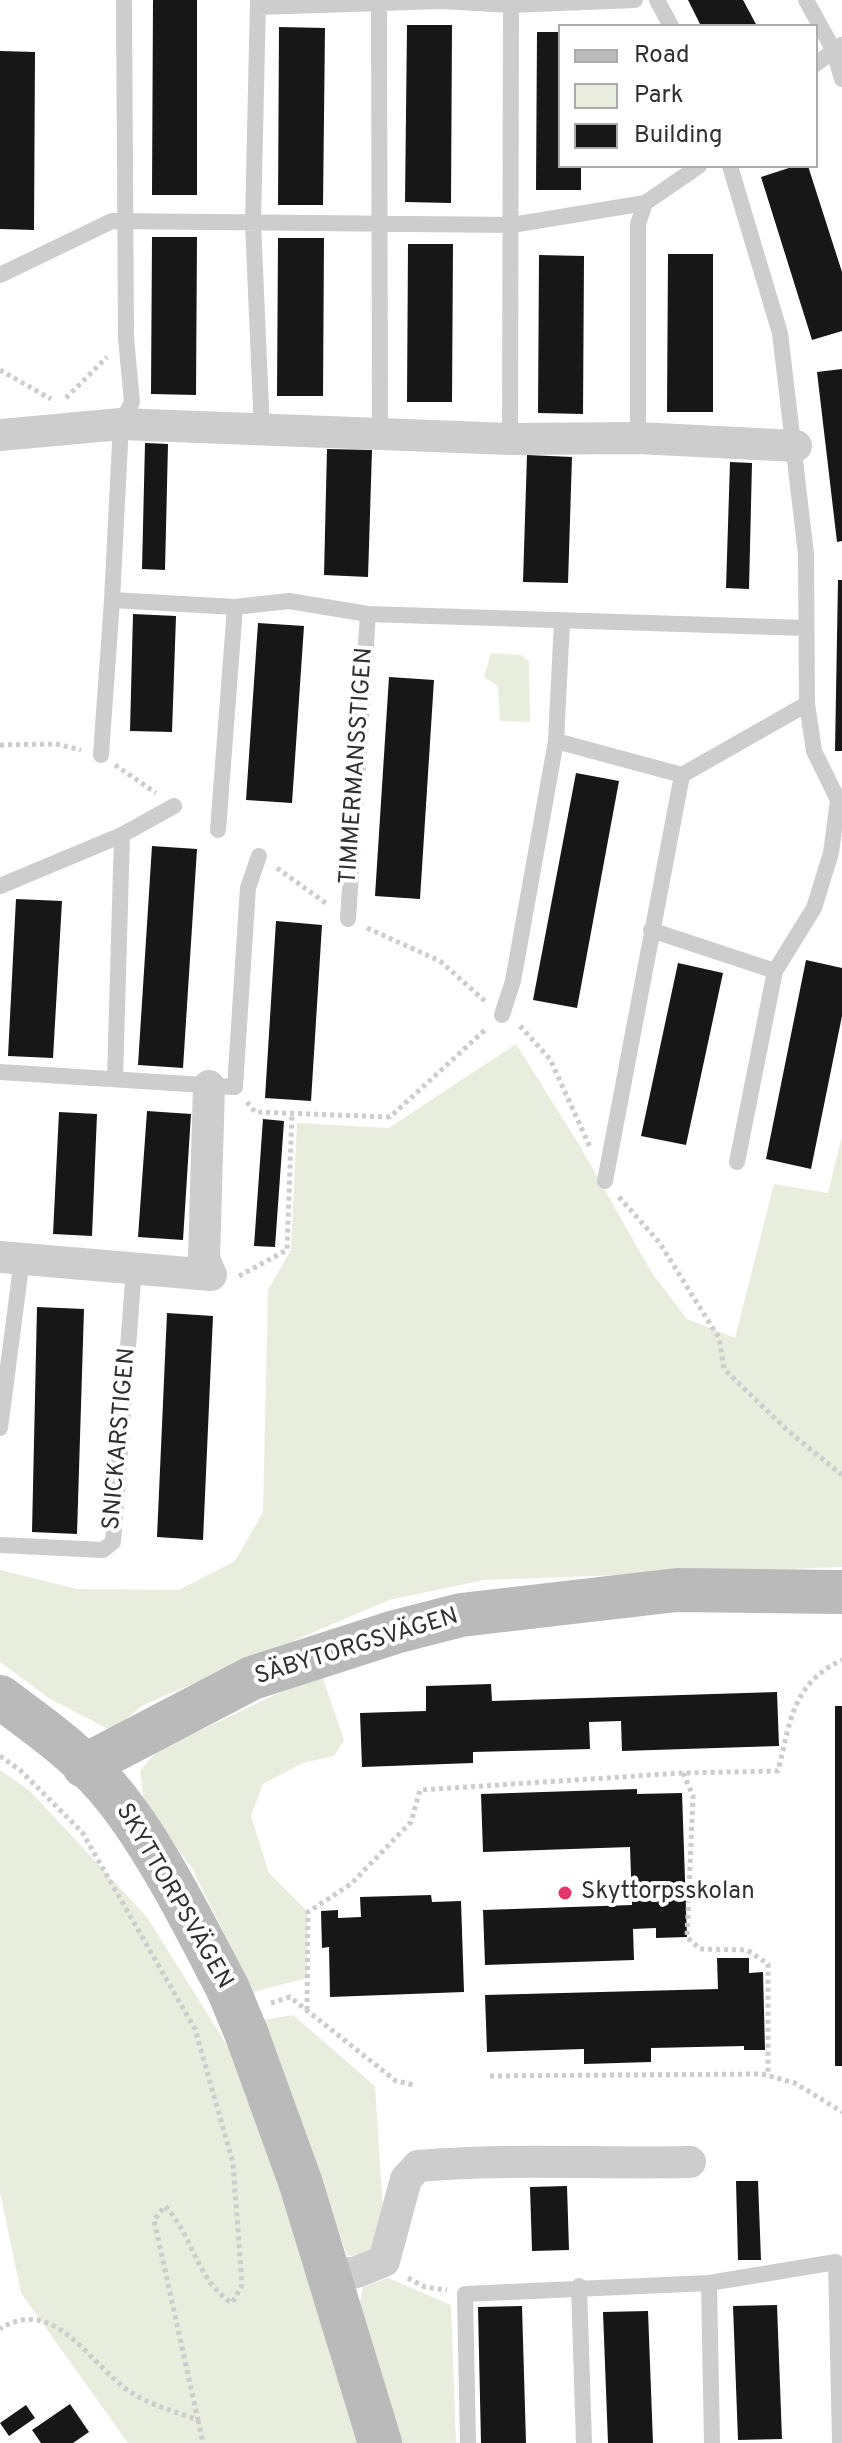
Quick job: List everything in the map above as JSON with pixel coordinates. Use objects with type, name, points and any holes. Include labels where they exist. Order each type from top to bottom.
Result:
[{"type":"street","points":[[0,435],[121,424],[510,439],[638,438],[796,446]]},
{"type":"street","points":[[11,1258],[211,1275],[204,1259],[222,1086]]},
{"type":"street","name":"SÄBYTORGSVÄGEN","points":[[84,1766],[252,1678],[461,1615],[677,1590],[842,1592]]},
{"type":"street","name":"SKYTTORPSVÄGEN","points":[[0,1697],[84,1766],[116,1797],[184,1906],[237,2013],[330,2276],[380,2443]]},
{"type":"street","points":[[330,2276],[357,2272],[384,2261],[406,2179],[418,2166],[493,2160],[690,2162]]},
{"type":"lane","points":[[101,755],[121,424],[132,402],[126,338],[124,0]]},
{"type":"lane","points":[[262,431],[253,223],[258,3],[379,6],[442,1],[511,5],[635,0]]},
{"type":"lane","points":[[657,0],[670,24]]},
{"type":"lane","points":[[806,0],[837,47],[842,79]]},
{"type":"lane","points":[[510,439],[511,5]]},
{"type":"lane","points":[[379,6],[380,433]]},
{"type":"lane","points":[[818,62],[837,47]]},
{"type":"lane","points":[[0,275],[112,221],[512,225],[645,203],[696,168]]},
{"type":"lane","points":[[731,168],[780,333],[796,446],[806,554],[807,704],[814,751],[838,800],[831,853],[814,908],[775,971],[737,1162]]},
{"type":"lane","points":[[638,438],[638,224],[645,203]]},
{"type":"lane","name":"TIMMERMANSSTIGEN","points":[[112,600],[235,607],[289,601],[368,614],[805,628]]},
{"type":"lane","points":[[218,830],[235,607]]},
{"type":"lane","name":"TIMMERMANSSTIGEN","points":[[348,919],[368,614]]},
{"type":"lane","points":[[502,1015],[513,981],[556,741],[562,622]]},
{"type":"lane","points":[[556,741],[682,775],[807,704]]},
{"type":"lane","points":[[605,1181],[682,775]]},
{"type":"lane","points":[[0,886],[122,835],[174,806]]},
{"type":"lane","points":[[115,1079],[122,835]]},
{"type":"lane","points":[[0,1072],[222,1086],[248,888],[259,856]]},
{"type":"lane","points":[[651,930],[775,971]]},
{"type":"lane","points":[[0,1428],[11,1258]]},
{"type":"lane","name":"SNICKARSTIGEN","points":[[0,1545],[103,1550],[113,1542],[134,1269]]},
{"type":"lane","points":[[468,2443],[465,2294],[579,2286],[709,2283],[836,2262],[840,2443]]},
{"type":"lane","points":[[709,2283],[712,2443]]},
{"type":"lane","points":[[579,2286],[584,2443]]},
{"type":"path","points":[[0,370],[60,404],[126,338]]},
{"type":"path","points":[[0,745],[56,744],[101,755],[174,806]]},
{"type":"path","points":[[259,856],[348,919],[440,961],[502,1015],[527,1030],[550,1059],[605,1181],[659,1242],[719,1338],[724,1369],[787,1430],[842,1475]]},
{"type":"path","points":[[222,1086],[255,1112],[390,1117],[502,1015]]},
{"type":"path","points":[[211,1275],[231,1280],[287,1250],[292,1113]]},
{"type":"path","points":[[307,2010],[308,1912],[351,1884],[411,1822],[420,1790],[683,1773],[778,1771],[794,1703],[822,1669],[842,1660]]},
{"type":"path","points":[[0,1756],[21,1771],[82,1832],[195,2029],[233,2163],[242,2285],[232,2303],[215,2293],[178,2219],[165,2206],[154,2220],[203,2443]]},
{"type":"path","points":[[683,1773],[693,1796],[687,1937],[700,1949],[747,1950],[768,1964],[768,2076]]},
{"type":"path","points":[[195,2029],[290,1997],[396,2081],[414,2085]]},
{"type":"path","points":[[490,2076],[768,2076],[795,2083],[842,2112]]},
{"type":"path","points":[[384,2261],[425,2287],[465,2294]]},
{"type":"path","points":[[0,2329],[14,2320],[44,2321],[77,2340],[126,2390],[198,2420]]},
{"type":"green space","points":[[491,653],[521,655],[529,661],[530,722],[500,721],[498,686],[484,677]]},
{"type":"green space","points":[[516,1044],[578,1143],[652,1273],[687,1319],[735,1338],[774,1184],[828,1193],[842,1136],[842,1567],[484,1580],[389,1600],[143,1705],[112,1731],[50,1699],[0,1662],[0,1570],[77,1589],[179,1590],[235,1561],[263,1512],[268,1290],[291,1250],[297,1123],[389,1128]]},
{"type":"green space","points":[[321,1673],[344,1740],[334,1756],[303,1763],[263,1784],[251,1816],[269,1873],[308,1912],[307,1978],[253,1992],[193,1870],[144,1802],[140,1771],[157,1751]]},
{"type":"green space","points":[[0,1770],[30,1791],[147,1917],[243,2071],[360,2443],[128,2443],[21,2293],[0,2192]]},
{"type":"green space","points":[[293,2015],[375,2086],[384,2226],[364,2259],[347,2255],[263,2020]]},
{"type":"green space","points":[[388,2278],[451,2305],[456,2443],[398,2443],[360,2302],[363,2287]]},
{"type":"building","points":[[153,0],[197,0],[197,195],[152,195]]},
{"type":"building","points":[[688,0],[743,0],[756,24],[700,24]]},
{"type":"building","points":[[407,25],[452,25],[451,203],[405,202]]},
{"type":"building","points":[[279,27],[325,28],[323,205],[278,205]]},
{"type":"building","points":[[537,32],[558,32],[558,168],[581,168],[581,190],[536,190]]},
{"type":"building","points":[[0,51],[35,52],[34,230],[0,229]]},
{"type":"building","points":[[789,168],[809,168],[842,272],[842,331],[812,340],[761,177]]},
{"type":"building","points":[[152,237],[197,237],[196,395],[151,394]]},
{"type":"building","points":[[278,238],[324,238],[323,396],[277,396]]},
{"type":"building","points":[[408,244],[453,244],[452,402],[407,402]]},
{"type":"building","points":[[668,254],[713,254],[713,412],[667,412]]},
{"type":"building","points":[[539,255],[584,256],[583,414],[538,413]]},
{"type":"building","points":[[842,369],[842,541],[837,542],[817,372]]},
{"type":"building","points":[[145,443],[168,444],[165,570],[142,569]]},
{"type":"building","points":[[327,449],[372,450],[368,577],[324,575]]},
{"type":"building","points":[[527,455],[572,457],[568,583],[523,582]]},
{"type":"building","points":[[730,462],[752,463],[749,589],[726,588]]},
{"type":"building","points":[[838,580],[842,580],[842,751],[835,751]]},
{"type":"building","points":[[133,614],[176,616],[172,732],[130,731]]},
{"type":"building","points":[[258,623],[304,626],[292,803],[246,800]]},
{"type":"building","points":[[389,677],[434,680],[420,899],[375,896]]},
{"type":"building","points":[[576,773],[619,781],[577,1008],[533,1000]]},
{"type":"building","points":[[152,846],[197,849],[183,1068],[138,1065]]},
{"type":"building","points":[[16,899],[62,901],[53,1058],[8,1056]]},
{"type":"building","points":[[276,921],[322,925],[311,1101],[265,1098]]},
{"type":"building","points":[[806,960],[842,968],[842,1016],[811,1169],[766,1159]]},
{"type":"building","points":[[678,963],[723,973],[686,1145],[641,1136]]},
{"type":"building","points":[[147,1111],[191,1114],[183,1240],[138,1237]]},
{"type":"building","points":[[59,1112],[97,1114],[92,1236],[53,1234]]},
{"type":"building","points":[[263,1119],[284,1121],[275,1247],[254,1246]]},
{"type":"building","points":[[37,1307],[84,1309],[77,1534],[32,1532]]},
{"type":"building","points":[[167,1313],[213,1316],[203,1540],[157,1537]]},
{"type":"building","points":[[491,1684],[492,1701],[777,1692],[779,1746],[622,1751],[621,1721],[589,1722],[590,1749],[473,1752],[473,1763],[362,1767],[360,1713],[426,1711],[426,1686]]},
{"type":"building","points":[[835,1706],[842,1706],[842,2066],[835,2066]]},
{"type":"building","points":[[637,1789],[637,1794],[682,1793],[687,1937],[656,1938],[656,1928],[633,1929],[634,1960],[485,1965],[483,1910],[632,1905],[630,1847],[483,1852],[481,1794]]},
{"type":"building","points":[[431,1895],[432,1902],[461,1901],[464,1992],[330,1997],[329,1947],[322,1948],[321,1911],[338,1910],[338,1918],[361,1917],[360,1897]]},
{"type":"building","points":[[717,1958],[749,1958],[749,1973],[763,1972],[765,2050],[744,2050],[744,2046],[651,2048],[651,2062],[584,2064],[584,2049],[487,2052],[485,1995],[718,1989]]},
{"type":"building","points":[[736,2181],[758,2181],[761,2260],[738,2260]]},
{"type":"building","points":[[567,2186],[569,2250],[532,2251],[530,2187]]},
{"type":"building","points":[[777,2305],[782,2439],[738,2440],[733,2306]]},
{"type":"building","points":[[522,2306],[526,2443],[481,2443],[478,2307]]},
{"type":"building","points":[[648,2311],[653,2443],[608,2443],[603,2312]]},
{"type":"building","points":[[70,2404],[89,2432],[73,2443],[41,2443],[32,2430]]},
{"type":"building","points":[[26,2405],[35,2418],[9,2436],[0,2423]]},
{"type":"place","name":"Skyttorpsskolan","points":[[565,1893]]}]
